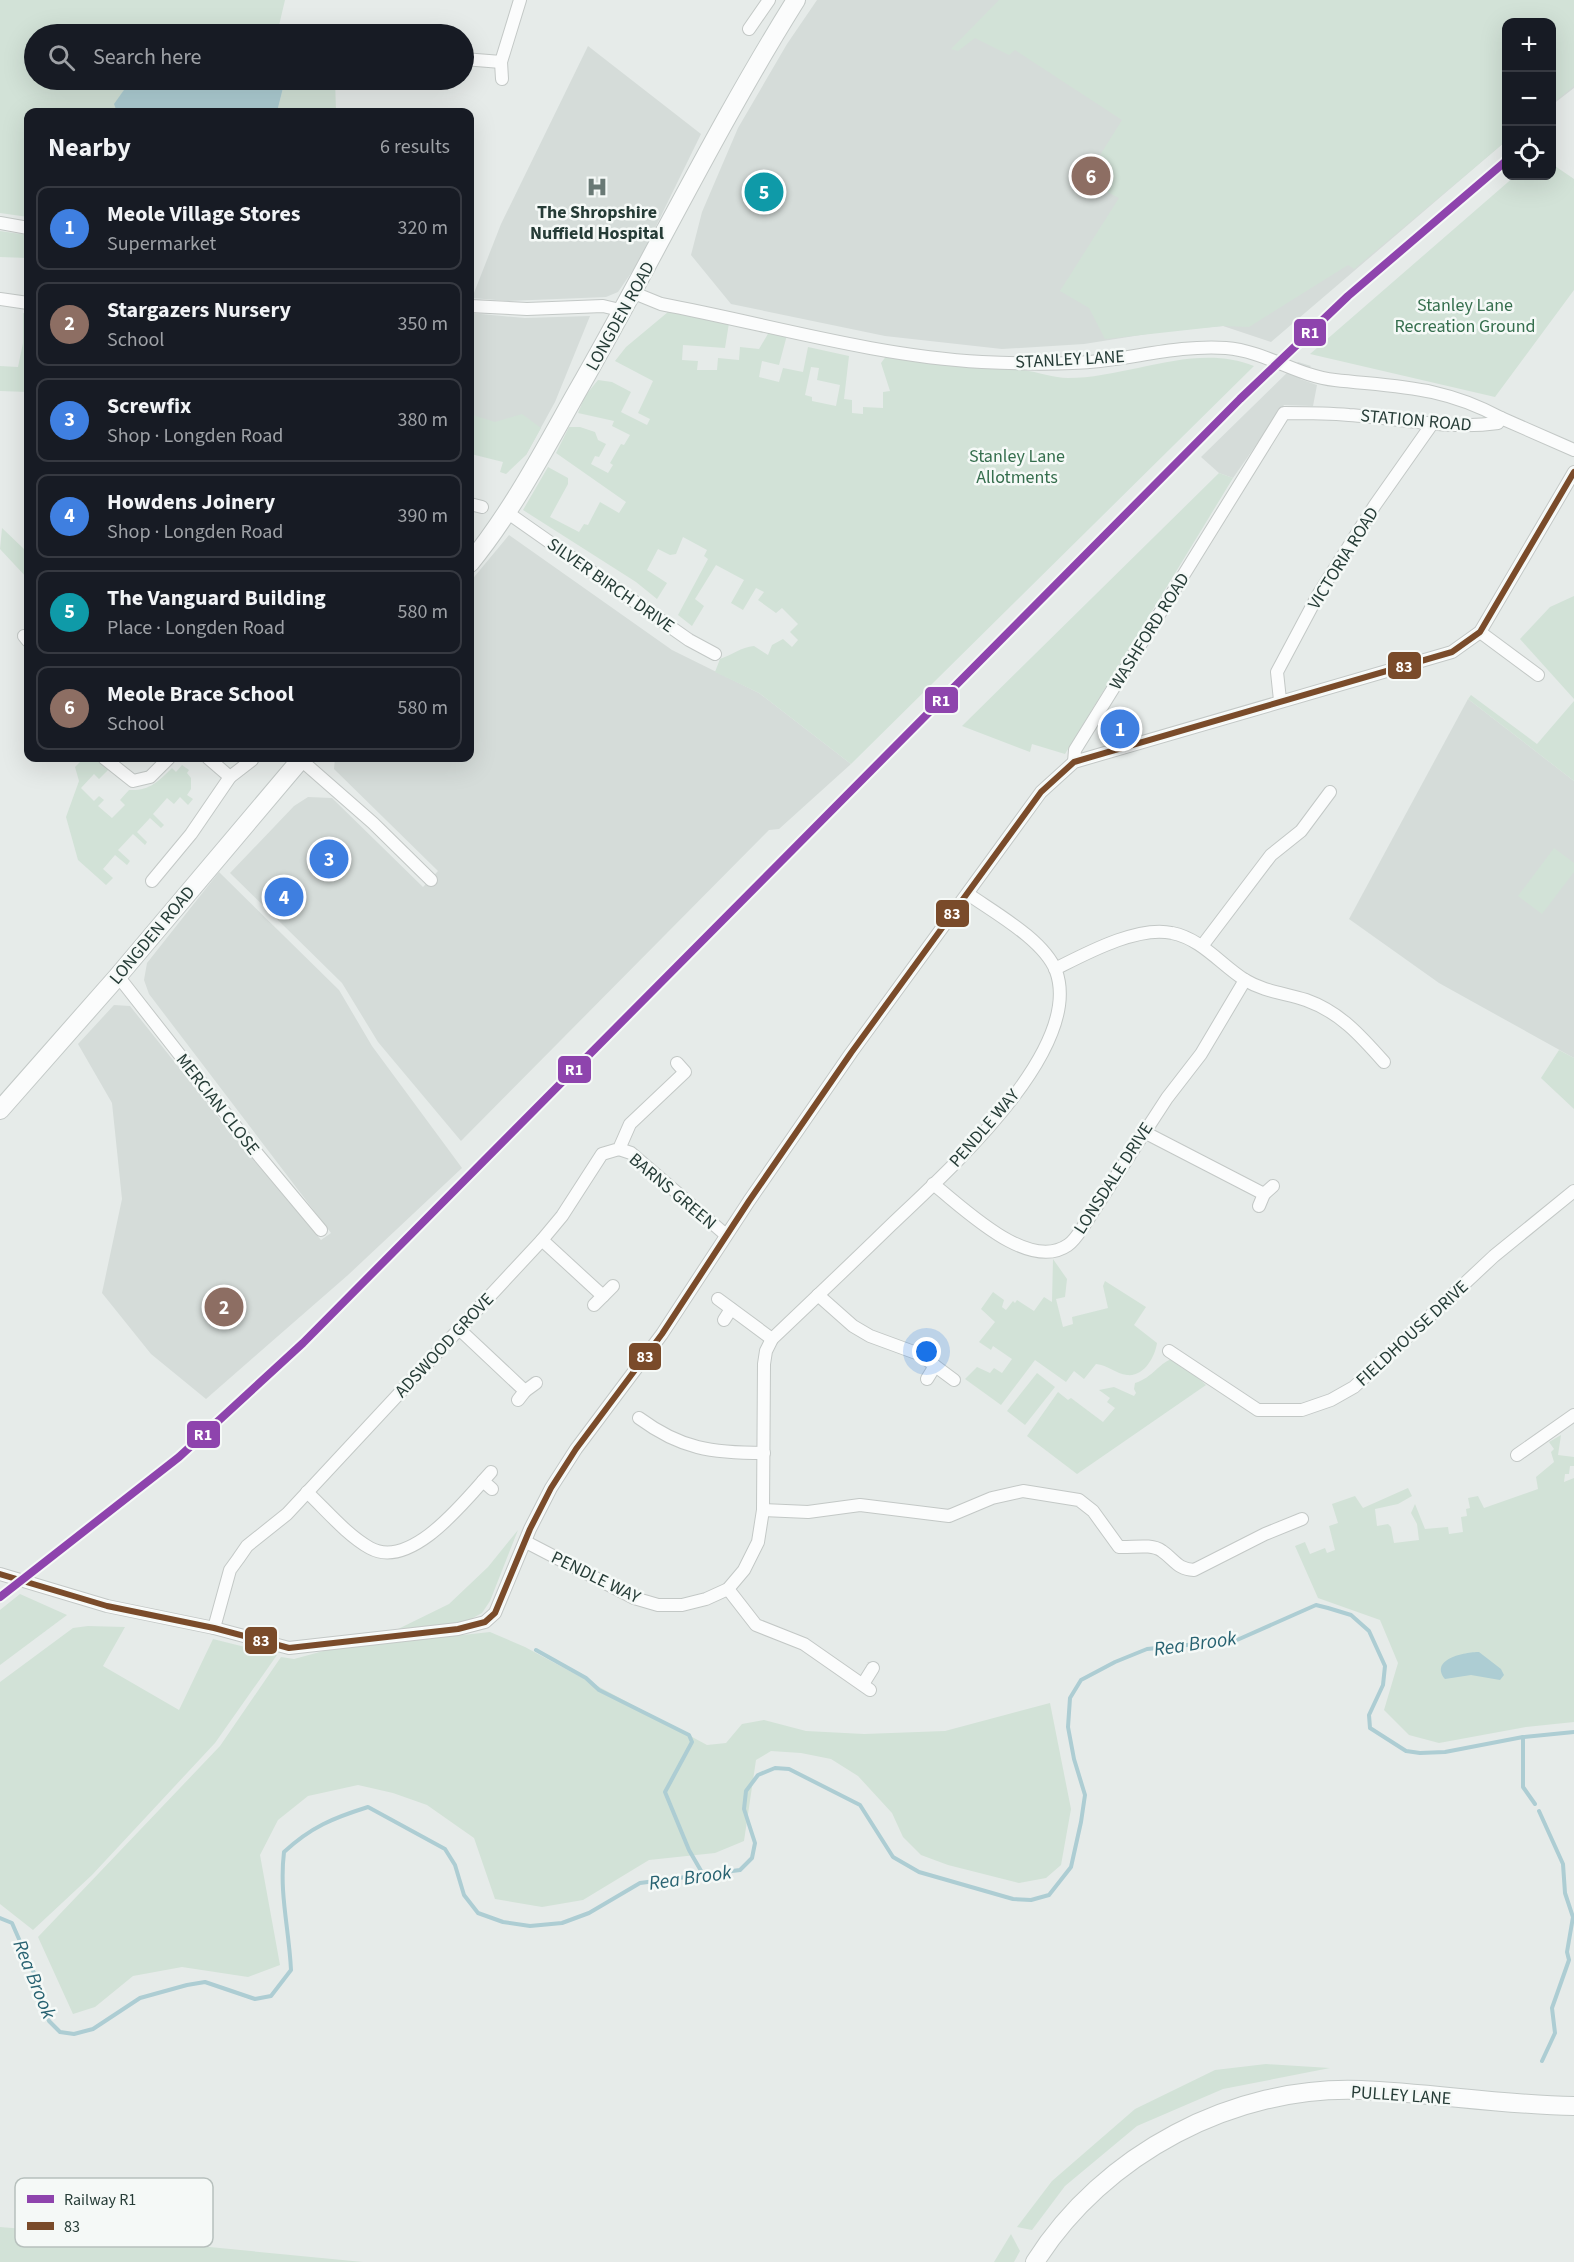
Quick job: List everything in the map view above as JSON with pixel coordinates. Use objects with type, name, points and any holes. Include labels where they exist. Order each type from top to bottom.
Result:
[{"type":"street","points":[[502,79],[501,62],[520,0]]},
{"type":"street","points":[[749,29],[770,0]]},
{"type":"street","name":"LONGDEN ROAD","points":[[474,558],[508,513],[634,293],[715,136],[796,0]]},
{"type":"street","points":[[474,60],[501,62]]},
{"type":"street","points":[[0,223],[24,227]]},
{"type":"street","name":"STANLEY LANE","points":[[634,293],[661,304],[917,356],[1040,364],[1100,361],[1197,347],[1252,352],[1319,377],[1437,391],[1479,406],[1501,418]]},
{"type":"street","points":[[0,299],[24,302]]},
{"type":"street","points":[[474,306],[527,309],[603,306],[624,311]]},
{"type":"street","name":"STATION ROAD","points":[[1284,413],[1350,415],[1432,424],[1479,426],[1498,423],[1501,418]]},
{"type":"street","name":"WASHFORD ROAD","points":[[0,1574],[107,1606],[214,1628],[289,1648],[473,1626],[485,1622],[495,1613],[551,1488],[576,1449],[662,1334],[726,1235],[851,1053],[1041,792],[1074,762],[1075,750],[1284,413]]},
{"type":"street","points":[[1501,418],[1574,450]]},
{"type":"street","name":"VICTORIA ROAD","points":[[1280,700],[1277,672],[1318,595],[1375,505],[1432,424]]},
{"type":"street","points":[[1074,762],[1171,735],[1280,700],[1452,652],[1480,632],[1574,472]]},
{"type":"street","name":"SILVER BIRCH DRIVE","points":[[508,513],[689,640],[715,654]]},
{"type":"street","points":[[1480,632],[1538,675]]},
{"type":"street","points":[[109,762],[133,781],[150,777],[165,762]]},
{"type":"street","points":[[213,762],[230,777]]},
{"type":"street","points":[[152,881],[191,834],[230,777],[249,762]]},
{"type":"street","name":"LONGDEN ROAD","points":[[0,1110],[118,976],[299,762]]},
{"type":"street","points":[[305,762],[431,880]]},
{"type":"street","points":[[1202,946],[1271,855],[1301,831],[1330,800]]},
{"type":"street","points":[[968,894],[1043,950],[1055,969],[1095,950],[1137,935],[1154,932],[1172,933],[1202,946],[1245,980],[1266,990],[1306,1000],[1332,1012],[1352,1025],[1362,1046],[1384,1062]]},
{"type":"street","name":"PENDLE WAY","points":[[526,1542],[634,1599],[658,1605],[682,1605],[706,1599],[728,1589],[744,1570],[758,1542],[763,1510],[764,1364],[766,1351],[772,1339],[987,1131],[1026,1079],[1052,1033],[1059,997],[1059,981],[1055,969]]},
{"type":"street","name":"MERCIAN CLOSE","points":[[118,976],[255,1151],[321,1230]]},
{"type":"street","name":"LONSDALE DRIVE","points":[[933,1184],[977,1220],[1023,1248],[1044,1252],[1058,1250],[1069,1244],[1083,1227],[1144,1132],[1202,1054],[1245,980]]},
{"type":"street","points":[[619,1149],[630,1124],[685,1071]]},
{"type":"street","points":[[1144,1132],[1268,1190],[1259,1206]]},
{"type":"street","name":"BARNS GREEN","points":[[619,1149],[631,1153],[726,1235]]},
{"type":"street","name":"ADSWOOD GROVE","points":[[214,1628],[230,1570],[247,1546],[287,1514],[542,1240],[562,1215],[602,1154],[619,1149]]},
{"type":"street","name":"FIELDHOUSE DRIVE","points":[[1169,1351],[1258,1410],[1302,1410],[1331,1400],[1354,1387],[1494,1256],[1574,1191]]},
{"type":"street","points":[[542,1240],[598,1301],[613,1286]]},
{"type":"street","points":[[819,1295],[853,1326],[870,1336],[920,1354],[954,1380]]},
{"type":"street","points":[[718,1299],[728,1314],[772,1339]]},
{"type":"street","points":[[459,1329],[521,1395],[536,1383]]},
{"type":"street","points":[[927,1378],[935,1366]]},
{"type":"street","points":[[1517,1455],[1574,1415]]},
{"type":"street","points":[[639,1418],[656,1438],[723,1453],[764,1453]]},
{"type":"street","points":[[307,1492],[359,1541],[371,1549],[389,1552],[406,1547],[443,1525],[489,1481]]},
{"type":"street","points":[[763,1510],[808,1512],[860,1505],[949,1516],[992,1498],[1023,1491],[1079,1500],[1094,1511],[1119,1547],[1149,1546],[1162,1550],[1182,1569],[1194,1570],[1265,1534],[1302,1519]]},
{"type":"street","points":[[728,1589],[756,1625],[804,1644],[866,1687],[873,1668]]},
{"type":"street","name":"PULLEY LANE","points":[[1035,2262],[1071,2215],[1144,2151],[1208,2117],[1245,2105],[1290,2096],[1360,2090],[1574,2106]]},
{"type":"shaded area","points":[[817,0],[1574,0],[1574,88],[1556,102],[1556,18],[1502,18],[1502,144],[1271,342],[1223,326],[1166,331],[1084,344],[1002,349],[885,336],[731,304],[691,255],[702,212],[738,128],[787,44]]},
{"type":"shaded area","name":"The Shropshire Nuffield Hospital","points":[[588,46],[701,134],[638,263],[618,292],[606,297],[508,301],[474,298],[474,293],[501,224]]},
{"type":"shaded area","points":[[474,313],[525,318],[590,316],[555,402],[526,455],[474,441]]},
{"type":"shaded area","points":[[1298,362],[1311,366],[1300,379],[1317,385],[1313,406],[1284,405],[1233,478],[1219,473],[1201,457]]},
{"type":"shaded area","points":[[509,535],[672,650],[759,693],[851,764],[779,829],[769,830],[461,1141],[378,1042],[342,983],[230,873],[294,806],[308,797],[332,798],[423,887],[438,871],[334,769],[335,762],[474,762],[474,577]]},
{"type":"shaded area","points":[[1468,699],[1574,781],[1574,1058],[1439,983],[1349,919]]},
{"type":"shaded area","points":[[219,872],[339,990],[372,1046],[462,1168],[348,1275],[206,1399],[151,1354],[102,1293],[122,1199],[112,1103],[78,1044],[114,1005],[130,1006],[227,1128],[321,1240],[331,1233],[149,994],[144,980],[147,963]]},
{"type":"green space","points":[[0,0],[285,0],[279,24],[24,24],[24,90],[124,90],[115,104],[116,108],[24,108],[24,216],[0,213]]},
{"type":"green space","points":[[999,0],[1574,0],[1574,86],[1556,101],[1556,18],[1502,18],[1502,144],[1354,269],[1348,265],[1249,327],[1223,326],[1105,339],[1089,308],[1060,291],[1119,198],[1074,175],[1088,154],[1097,160],[1122,120],[1015,50],[1009,55],[975,38],[958,51],[951,49]]},
{"type":"green space","points":[[282,90],[335,90],[336,108],[278,108]]},
{"type":"green space","name":"Stanley Lane Recreation Ground","points":[[1556,167],[1574,179],[1574,290],[1495,397],[1310,354],[1510,180],[1556,180]]},
{"type":"green space","points":[[0,231],[24,234],[24,258],[0,257]]},
{"type":"green space","name":"Stanley Lane Allotments","points":[[668,312],[729,323],[725,348],[683,345],[682,360],[698,361],[697,370],[717,370],[718,358],[739,360],[740,347],[759,349],[769,332],[787,335],[779,365],[762,361],[759,377],[779,382],[783,368],[803,372],[808,347],[849,356],[844,399],[852,400],[852,413],[863,414],[863,407],[883,408],[883,392],[890,391],[881,363],[887,355],[938,363],[1023,370],[1068,378],[1114,373],[1185,359],[1232,360],[1254,366],[851,764],[759,693],[715,672],[720,659],[741,649],[754,646],[768,655],[772,645],[783,639],[792,647],[798,640],[790,632],[798,624],[782,608],[776,613],[758,600],[764,592],[756,588],[743,610],[731,603],[744,580],[716,565],[695,599],[704,606],[692,626],[678,615],[708,559],[704,556],[707,550],[683,537],[676,554],[670,555],[658,549],[647,570],[667,583],[657,599],[636,582],[523,510],[548,467],[568,478],[568,484],[550,517],[579,532],[584,524],[588,525],[600,502],[619,513],[626,502],[556,453],[569,427],[580,427],[595,432],[598,440],[606,444],[599,457],[595,456],[591,464],[608,473],[613,465],[610,463],[621,444],[624,445],[630,435],[612,426],[614,421],[578,413],[585,396],[598,380],[612,382],[631,392],[621,412],[647,425],[650,419],[638,413],[653,381],[615,361],[626,347]],"holes":[[[811,367],[819,368],[817,380],[840,385],[836,406],[812,401],[812,397],[805,395]]]},
{"type":"green space","points":[[23,313],[24,392],[0,391],[0,366],[18,367],[23,343]]},
{"type":"green space","points":[[522,414],[541,428],[526,455],[506,474],[500,472],[503,462],[474,455],[474,415],[495,422]]},
{"type":"green space","points":[[1219,473],[1233,478],[1065,754],[1032,744],[1030,752],[962,726]]},
{"type":"green space","points":[[2,528],[24,549],[24,575],[0,549]]},
{"type":"green space","points":[[1574,596],[1574,699],[1520,639],[1550,607]]},
{"type":"green space","points":[[1471,695],[1537,744],[1574,701],[1574,781],[1468,699]]},
{"type":"green space","points":[[80,762],[101,762],[109,769],[99,779],[94,774],[81,788],[94,801],[99,796],[104,800],[98,806],[112,818],[125,805],[120,800],[129,790],[153,785],[172,768],[176,772],[182,765],[189,770],[187,773],[191,778],[191,789],[187,795],[193,799],[188,805],[180,797],[174,804],[167,798],[153,814],[164,825],[161,828],[150,818],[137,832],[147,842],[145,845],[133,834],[118,850],[130,861],[127,865],[115,855],[103,869],[113,878],[106,885],[78,860],[66,817],[79,781],[75,767]]},
{"type":"green space","points":[[1554,848],[1574,863],[1574,872],[1542,914],[1518,896]]},
{"type":"green space","points":[[1559,1050],[1574,1058],[1574,1109],[1541,1078]]},
{"type":"green space","points":[[1053,1259],[1067,1279],[1065,1297],[1056,1299],[1063,1327],[1073,1324],[1072,1317],[1108,1308],[1103,1286],[1105,1281],[1146,1307],[1134,1325],[1157,1343],[1154,1354],[1148,1365],[1133,1375],[1123,1374],[1096,1364],[1084,1379],[1074,1371],[1066,1382],[1035,1360],[1001,1405],[965,1379],[977,1367],[990,1373],[994,1368],[1002,1373],[1012,1359],[993,1346],[991,1350],[979,1342],[995,1322],[981,1309],[993,1292],[1004,1300],[1002,1307],[1006,1310],[1013,1301],[1015,1303],[1017,1300],[1034,1311],[1044,1297],[1052,1302]]},
{"type":"green space","points":[[1175,1358],[1206,1385],[1077,1474],[1027,1436],[1058,1392],[1068,1400],[1071,1398],[1103,1422],[1115,1408],[1107,1402],[1110,1398],[1099,1390],[1114,1387],[1134,1396],[1135,1383],[1147,1377],[1165,1362]]},
{"type":"green space","points":[[1037,1373],[1055,1387],[1025,1425],[1007,1411]]},
{"type":"green space","points":[[1561,1435],[1558,1455],[1574,1457],[1574,1466],[1570,1466],[1569,1474],[1565,1474],[1564,1482],[1574,1478],[1574,1722],[1526,1727],[1439,1743],[1409,1735],[1384,1710],[1398,1663],[1380,1620],[1318,1598],[1295,1546],[1305,1542],[1310,1554],[1325,1548],[1327,1553],[1335,1550],[1329,1526],[1338,1523],[1332,1504],[1355,1496],[1363,1508],[1408,1488],[1412,1496],[1398,1504],[1375,1509],[1377,1526],[1388,1524],[1391,1527],[1394,1543],[1419,1540],[1417,1524],[1411,1513],[1415,1504],[1425,1529],[1448,1527],[1449,1534],[1463,1532],[1461,1517],[1467,1516],[1466,1509],[1470,1508],[1468,1498],[1478,1496],[1484,1508],[1538,1489],[1536,1477],[1554,1462],[1551,1452],[1554,1449],[1549,1442]]},
{"type":"green space","points":[[518,1530],[490,1601],[482,1613],[462,1624],[394,1631],[449,1604],[488,1567]]},
{"type":"green space","points":[[20,1594],[67,1615],[0,1665],[0,1610]]},
{"type":"green space","points":[[125,1627],[103,1666],[179,1710],[213,1639],[277,1655],[215,1743],[92,1875],[33,1930],[0,1904],[0,1682],[73,1628]]},
{"type":"green space","points":[[490,1632],[525,1647],[707,1745],[726,1743],[742,1724],[764,1720],[806,1731],[864,1734],[945,1731],[1050,1703],[1071,1809],[1061,1865],[1046,1878],[1019,1883],[948,1865],[921,1855],[903,1837],[892,1813],[858,1776],[831,1759],[801,1753],[771,1751],[756,1760],[744,1841],[715,1853],[649,1860],[583,1900],[542,1907],[495,1899],[474,1838],[427,1805],[393,1793],[358,1785],[308,1796],[278,1820],[260,1855],[280,1965],[248,1977],[182,1967],[133,1976],[95,2007],[73,2014],[38,1937],[220,1746],[281,1657],[294,1659],[327,1650]]},
{"type":"green space","points":[[1266,2064],[1330,2068],[1223,2089],[1137,2126],[1065,2186],[1032,2230],[1017,2227],[1052,2181],[1135,2109],[1215,2070]]},
{"type":"green space","points":[[0,2227],[15,2228],[15,2247],[209,2247],[363,2262],[0,2262]]},
{"type":"green space","points":[[1011,2234],[1020,2251],[1014,2262],[994,2262]]},
{"type":"water","points":[[124,90],[282,90],[278,108],[116,108],[114,104]]},
{"type":"water","points":[[1479,1652],[1501,1669],[1504,1675],[1500,1680],[1471,1675],[1445,1679],[1441,1672],[1445,1662],[1458,1655]]},
{"type":"waterway","name":"Rea Brook","points":[[0,1918],[12,1923],[34,1973],[44,2010],[49,2021],[60,2032],[74,2034],[93,2029],[140,1998],[187,1985],[205,1982],[255,1999],[271,1996],[291,1970],[283,1897],[284,1852],[304,1836],[333,1819],[368,1807],[445,1849],[455,1865],[464,1895],[478,1913],[503,1922],[530,1926],[562,1923],[589,1913],[640,1883],[740,1870],[752,1858],[755,1843],[744,1809],[746,1791],[758,1775],[775,1768],[789,1769],[860,1805],[893,1857],[919,1872],[1013,1899],[1031,1900],[1049,1895],[1071,1867],[1085,1795],[1074,1759],[1068,1727],[1070,1698],[1081,1680],[1115,1662],[1147,1649],[1237,1640],[1316,1605],[1351,1615],[1369,1631],[1385,1666],[1383,1685],[1369,1715],[1370,1728],[1406,1751],[1445,1752],[1523,1737],[1574,1732]]},
{"type":"waterway","points":[[536,1650],[586,1678],[599,1690],[689,1735],[692,1742],[665,1792],[689,1850],[704,1876]]},
{"type":"waterway","points":[[1523,1737],[1523,1787],[1535,1804]]},
{"type":"waterway","points":[[1539,1811],[1563,1864],[1565,1893],[1573,1917],[1567,1952],[1569,1960],[1552,2008],[1555,2033],[1542,2061]]},
{"type":"rail line","name":"R1","points":[[0,1597],[179,1457],[303,1343],[1240,399],[1348,296],[1502,164]]},
{"type":"transit line","name":"83","points":[[0,1574],[107,1606],[214,1628],[289,1648],[458,1629],[485,1622],[495,1613],[530,1529],[551,1488],[576,1449],[662,1334],[749,1201],[851,1053],[1041,792],[1074,762],[1452,652],[1480,632],[1574,472]]},
{"type":"place","name":"Meole Brace School","points":[[1091,176]]},
{"type":"place","name":"The Shropshire Nuffield Hospital","points":[[597,187]]},
{"type":"place","name":"The Vanguard Building","points":[[764,192]]},
{"type":"place","name":"Meole Village Stores","points":[[1120,729]]},
{"type":"place","name":"Screwfix","points":[[329,859]]},
{"type":"place","name":"Howdens Joinery","points":[[284,897]]},
{"type":"place","name":"Stargazers Nursery","points":[[224,1307]]}]
